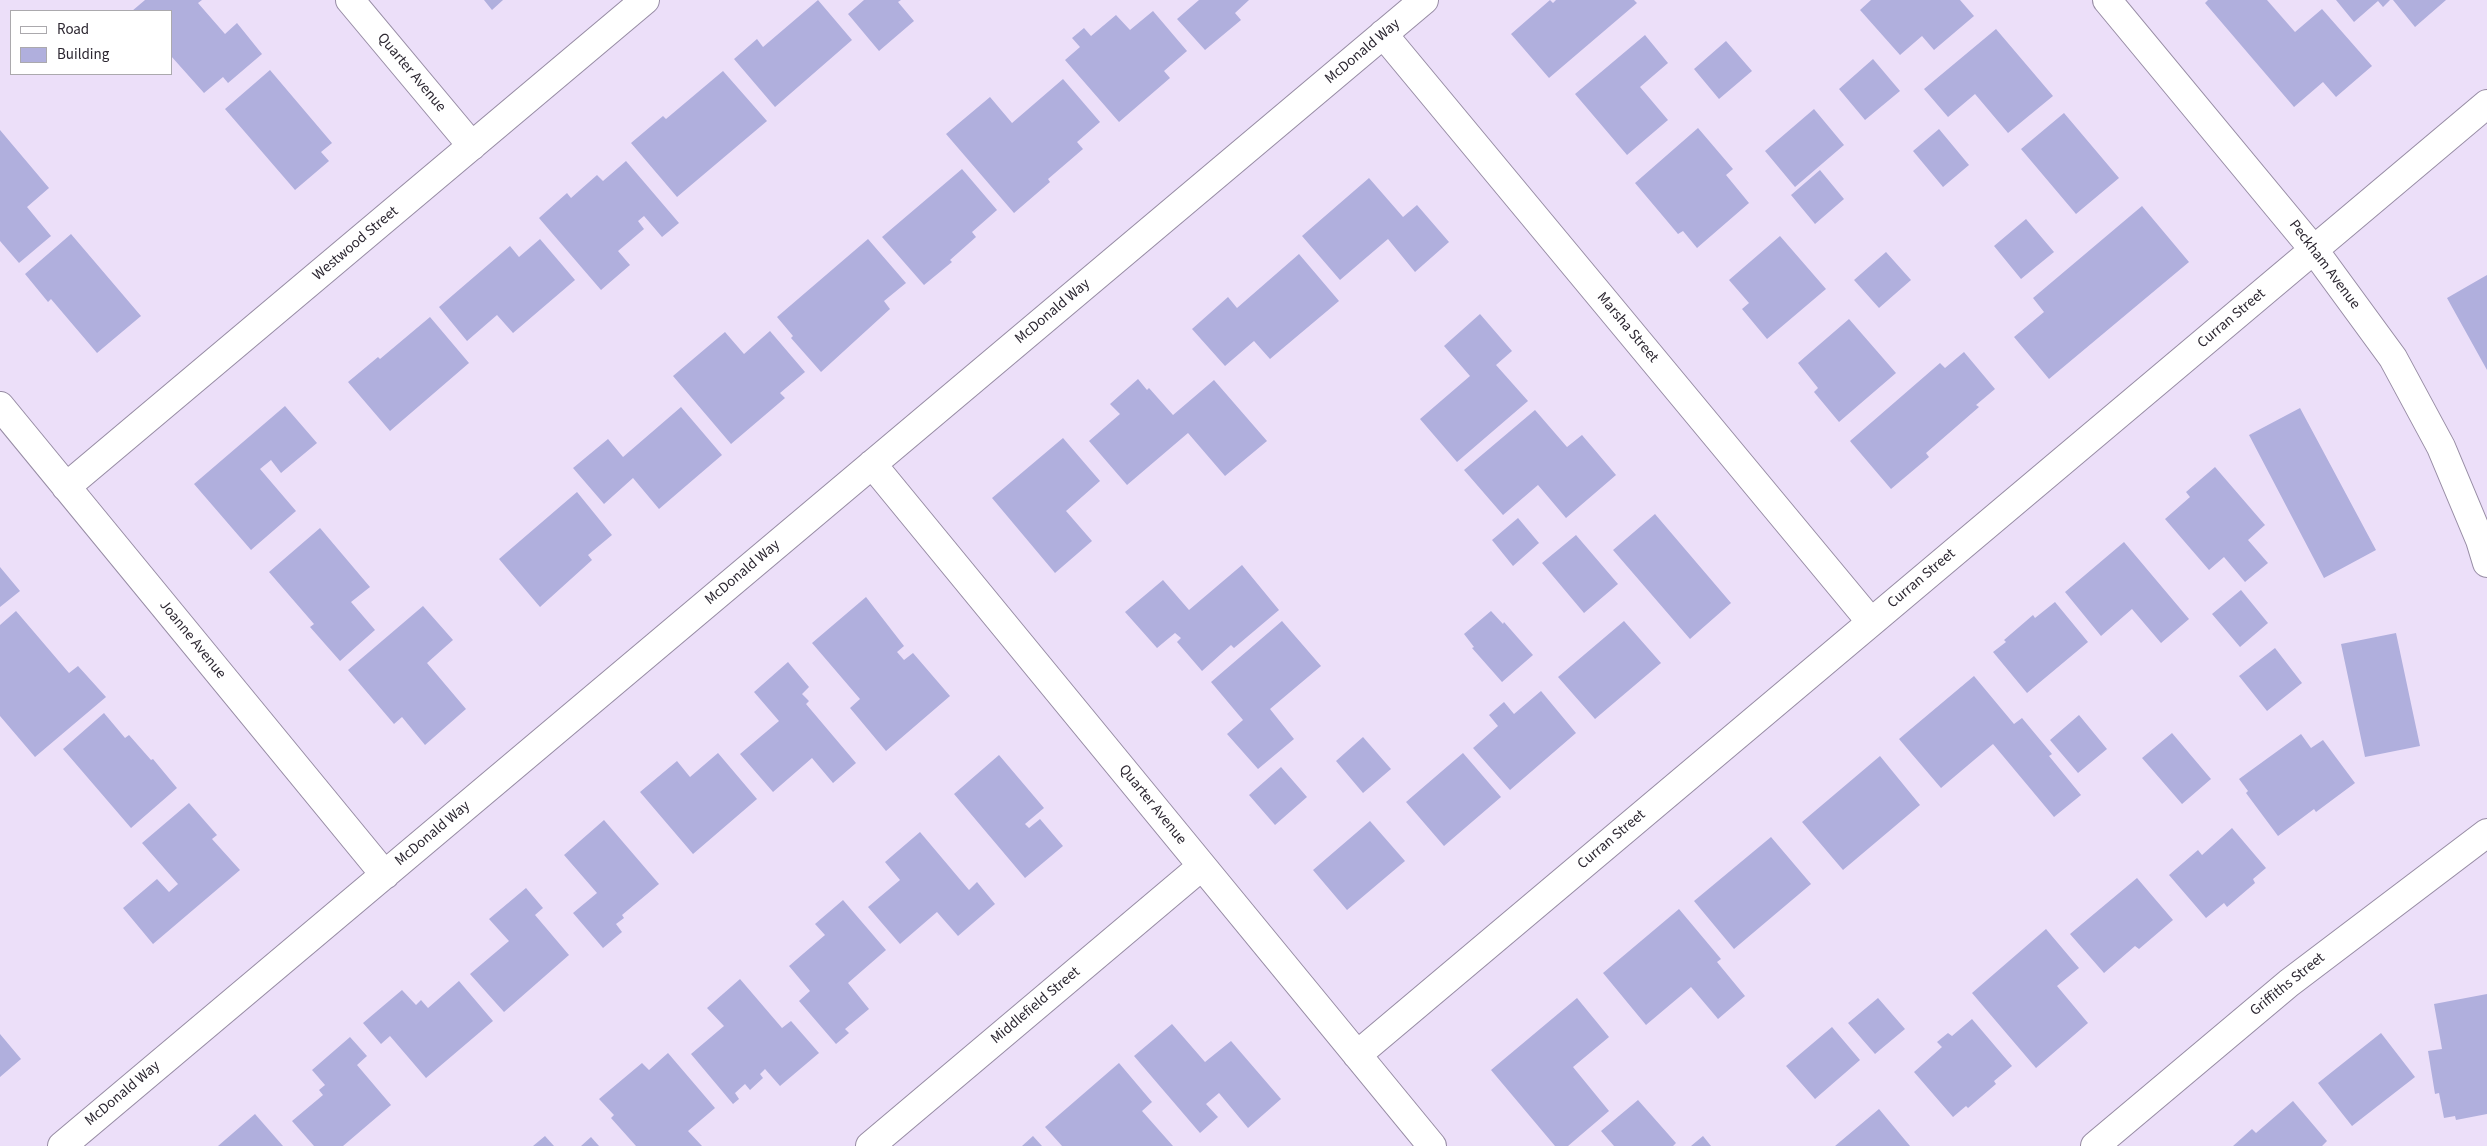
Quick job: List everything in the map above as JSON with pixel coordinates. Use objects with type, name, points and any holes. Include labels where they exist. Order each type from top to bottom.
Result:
[{"type":"street","name":"Quarter Avenue","points":[[350,0],[472,146]]},
{"type":"street","name":"Westwood Street","points":[[66,487],[645,0]]},
{"type":"street","name":"McDonald Way","points":[[62,1146],[1424,0]]},
{"type":"street","name":"Peckham Avenue","points":[[2107,0],[2314,250],[2393,358],[2441,447],[2480,540],[2487,563]]},
{"type":"street","name":"Marsha Street","points":[[1383,34],[1871,622]]},
{"type":"street","name":"Curran Street","points":[[1357,1055],[2487,104]]},
{"type":"street","name":"Joanne Avenue","points":[[0,406],[384,875]]},
{"type":"street","name":"Quarter Avenue","points":[[872,464],[1432,1146]]},
{"type":"street","name":"Griffiths Street","points":[[2095,1146],[2289,983],[2487,833]]},
{"type":"street","name":"Middlefield Street","points":[[870,1146],[1202,866]]},
{"type":"building","points":[[145,0],[202,0],[198,3],[225,34],[237,23],[262,54],[228,83],[223,77],[204,93],[172,57],[172,10],[133,10]]},
{"type":"building","points":[[484,0],[503,0],[492,10]]},
{"type":"building","points":[[818,0],[852,40],[775,107],[734,59],[757,39],[763,47]]},
{"type":"building","points":[[864,0],[901,0],[898,2],[914,21],[879,51],[848,14]]},
{"type":"building","points":[[1199,0],[1249,0],[1235,13],[1241,20],[1205,50],[1177,19]]},
{"type":"building","points":[[1550,0],[1553,3],[1556,0],[1634,0],[1637,3],[1549,78],[1511,34]]},
{"type":"building","points":[[1871,0],[1960,0],[1974,16],[1934,50],[1922,36],[1900,55],[1860,10]]},
{"type":"building","points":[[2208,0],[2267,0],[2295,32],[2322,9],[2372,66],[2336,97],[2323,82],[2294,107],[2205,3]]},
{"type":"building","points":[[2336,0],[2390,0],[2383,7],[2378,1],[2354,22]]},
{"type":"building","points":[[2393,0],[2446,0],[2415,27]]},
{"type":"building","points":[[1153,11],[1187,51],[1164,71],[1170,78],[1119,122],[1065,60],[1080,47],[1072,38],[1084,28],[1091,36],[1116,15],[1130,30]]},
{"type":"building","points":[[1996,29],[2053,96],[2008,133],[1975,94],[1948,117],[1924,89]]},
{"type":"building","points":[[1645,35],[1668,63],[1640,87],[1668,120],[1627,155],[1575,94]]},
{"type":"building","points":[[1726,41],[1752,71],[1719,99],[1694,69]]},
{"type":"building","points":[[1873,59],[1900,91],[1865,120],[1839,89]]},
{"type":"building","points":[[270,70],[332,143],[321,152],[329,161],[295,190],[225,109]]},
{"type":"building","points":[[723,71],[767,121],[677,197],[631,143],[663,116],[666,119]]},
{"type":"building","points":[[1063,79],[1100,122],[1077,142],[1083,149],[1048,179],[1050,182],[1014,213],[946,134],[990,97],[1012,123]]},
{"type":"building","points":[[1814,109],[1844,145],[1795,187],[1765,151]]},
{"type":"building","points":[[2064,113],[2119,178],[2076,214],[2021,149]]},
{"type":"building","points":[[1698,128],[1733,169],[1726,175],[1749,203],[1697,248],[1683,231],[1678,234],[1635,183]]},
{"type":"building","points":[[1939,129],[1969,165],[1943,187],[1913,151]]},
{"type":"building","points":[[0,130],[49,188],[27,207],[51,236],[19,263],[0,241]]},
{"type":"building","points":[[626,161],[679,223],[662,237],[644,216],[638,221],[644,229],[618,251],[630,265],[601,290],[539,218],[567,193],[571,198],[597,175],[603,181]]},
{"type":"building","points":[[962,169],[997,210],[972,232],[976,237],[950,260],[952,262],[924,285],[882,237]]},
{"type":"building","points":[[1820,170],[1844,199],[1815,224],[1791,195]]},
{"type":"building","points":[[1369,178],[1403,217],[1417,205],[1449,242],[1415,272],[1388,239],[1340,280],[1302,236]]},
{"type":"building","points":[[2142,206],[2189,262],[2049,379],[2014,337],[2044,312],[2033,298]]},
{"type":"building","points":[[2026,219],[2054,252],[2021,279],[1994,246]]},
{"type":"building","points":[[71,234],[141,316],[97,353],[51,299],[48,302],[25,274]]},
{"type":"building","points":[[1780,236],[1826,289],[1767,339],[1742,309],[1749,303],[1729,280]]},
{"type":"building","points":[[540,239],[575,280],[513,333],[497,315],[467,341],[439,307],[510,246],[519,257]]},
{"type":"building","points":[[868,239],[906,283],[884,301],[890,309],[821,372],[791,338],[793,336],[777,317]]},
{"type":"building","points":[[1886,252],[1911,280],[1879,308],[1854,280]]},
{"type":"building","points":[[1299,254],[1339,301],[1270,359],[1254,341],[1225,366],[1192,329],[1228,297],[1237,308]]},
{"type":"building","points":[[2487,275],[2487,370],[2447,298]]},
{"type":"building","points":[[1480,314],[1512,351],[1496,365],[1528,401],[1457,462],[1420,419],[1470,376],[1444,346]]},
{"type":"building","points":[[430,317],[469,363],[390,431],[348,382],[378,357],[380,359]]},
{"type":"building","points":[[1849,319],[1896,373],[1839,422],[1814,392],[1818,388],[1798,363]]},
{"type":"building","points":[[770,331],[805,372],[780,393],[785,398],[731,444],[673,376],[725,332],[744,354]]},
{"type":"building","points":[[1964,352],[1995,389],[1976,405],[1979,407],[1926,453],[1929,457],[1891,489],[1850,441],[1940,363],[1945,368]]},
{"type":"building","points":[[1138,379],[1147,390],[1149,388],[1173,415],[1214,380],[1267,441],[1225,476],[1188,433],[1127,485],[1089,441],[1120,414],[1110,404]]},
{"type":"building","points":[[285,406],[317,443],[281,473],[271,460],[260,469],[296,511],[251,550],[194,484]]},
{"type":"building","points":[[681,407],[722,455],[659,509],[633,478],[604,504],[573,468],[608,439],[623,457]]},
{"type":"building","points":[[2300,408],[2376,550],[2324,578],[2249,435]]},
{"type":"building","points":[[1535,410],[1567,447],[1582,435],[1616,475],[1566,518],[1538,485],[1503,515],[1464,470]]},
{"type":"building","points":[[1063,438],[1100,481],[1066,511],[1092,541],[1055,573],[992,498]]},
{"type":"building","points":[[2215,467],[2265,525],[2248,540],[2268,563],[2245,582],[2224,557],[2209,570],[2165,519],[2190,497],[2186,492]]},
{"type":"building","points":[[577,492],[612,535],[588,555],[592,560],[540,607],[499,559]]},
{"type":"building","points":[[1655,514],[1731,603],[1690,639],[1613,550]]},
{"type":"building","points":[[1518,518],[1539,543],[1513,566],[1492,540]]},
{"type":"building","points":[[320,528],[370,587],[351,602],[375,630],[340,661],[310,627],[314,624],[269,572]]},
{"type":"building","points":[[1576,535],[1618,584],[1584,613],[1542,563]]},
{"type":"building","points":[[2124,542],[2189,619],[2161,643],[2132,609],[2101,636],[2065,592]]},
{"type":"building","points":[[1242,565],[1279,610],[1234,648],[1231,645],[1202,671],[1177,642],[1181,638],[1175,633],[1157,648],[1125,612],[1163,580],[1189,610]]},
{"type":"building","points":[[0,567],[20,591],[0,607]]},
{"type":"building","points":[[2241,590],[2268,623],[2240,647],[2212,614]]},
{"type":"building","points":[[866,597],[904,646],[897,652],[904,660],[913,653],[950,696],[886,751],[850,708],[860,699],[812,643]]},
{"type":"building","points":[[2055,602],[2088,642],[2027,693],[1993,652],[2033,615],[2035,618]]},
{"type":"building","points":[[423,606],[453,640],[427,663],[466,709],[425,745],[402,717],[394,724],[348,670]]},
{"type":"building","points":[[16,611],[69,673],[78,666],[106,697],[35,757],[0,716],[0,625]]},
{"type":"building","points":[[1491,611],[1503,624],[1504,622],[1533,655],[1502,682],[1472,648],[1474,647],[1464,634]]},
{"type":"building","points":[[1282,621],[1321,666],[1270,709],[1294,739],[1258,769],[1227,734],[1243,720],[1211,682]]},
{"type":"building","points":[[1624,621],[1661,663],[1595,719],[1558,677]]},
{"type":"building","points":[[2396,633],[2420,746],[2365,757],[2341,644]]},
{"type":"building","points":[[2275,648],[2302,683],[2267,711],[2239,676]]},
{"type":"building","points":[[788,662],[809,687],[802,694],[809,701],[806,704],[856,763],[833,783],[812,758],[773,792],[740,754],[779,721],[754,692]]},
{"type":"building","points":[[1974,676],[2014,724],[2022,718],[2052,754],[2049,756],[2081,795],[2054,817],[1993,744],[1941,788],[1899,739]]},
{"type":"building","points":[[1541,691],[1576,733],[1510,790],[1473,748],[1498,726],[1489,715],[1504,702],[1514,714]]},
{"type":"building","points":[[104,713],[125,738],[129,735],[151,760],[153,759],[177,788],[131,828],[63,749]]},
{"type":"building","points":[[2079,715],[2107,749],[2078,773],[2050,740]]},
{"type":"building","points":[[2172,733],[2211,779],[2182,804],[2142,758]]},
{"type":"building","points":[[2301,734],[2311,748],[2323,740],[2355,783],[2316,812],[2314,809],[2278,836],[2246,793],[2248,791],[2239,779]]},
{"type":"building","points":[[1363,737],[1391,769],[1363,793],[1336,761]]},
{"type":"building","points":[[718,753],[757,799],[693,854],[640,792],[677,761],[690,777]]},
{"type":"building","points":[[1463,753],[1501,797],[1444,846],[1406,802]]},
{"type":"building","points":[[999,755],[1044,808],[1025,824],[1029,828],[1040,819],[1063,846],[1025,878],[954,794]]},
{"type":"building","points":[[1880,756],[1920,805],[1843,870],[1802,822]]},
{"type":"building","points":[[1281,767],[1307,797],[1275,825],[1249,795]]},
{"type":"building","points":[[189,803],[217,835],[212,839],[240,870],[153,944],[123,908],[157,879],[169,892],[178,884],[142,843]]},
{"type":"building","points":[[604,820],[659,884],[622,915],[624,918],[616,924],[622,932],[603,948],[573,913],[597,893],[564,855]]},
{"type":"building","points":[[1370,821],[1405,861],[1347,910],[1313,870]]},
{"type":"building","points":[[2232,828],[2266,868],[2253,879],[2255,883],[2227,907],[2224,903],[2206,918],[2169,875],[2198,850],[2202,855]]},
{"type":"building","points":[[920,832],[969,890],[977,882],[995,904],[958,936],[937,912],[900,944],[868,907],[900,880],[885,862]]},
{"type":"building","points":[[1771,837],[1811,884],[1734,949],[1694,901]]},
{"type":"building","points":[[2137,878],[2173,920],[2139,949],[2135,946],[2104,973],[2070,934]]},
{"type":"building","points":[[526,888],[543,908],[535,915],[569,955],[504,1012],[470,974],[509,941],[489,919]]},
{"type":"building","points":[[843,900],[886,950],[848,983],[869,1009],[845,1029],[849,1033],[836,1044],[799,1001],[810,991],[789,966],[825,935],[815,924]]},
{"type":"building","points":[[1679,909],[1721,959],[1717,962],[1745,996],[1718,1019],[1691,987],[1646,1025],[1603,973]]},
{"type":"building","points":[[2046,929],[2079,968],[2057,986],[2088,1023],[2036,1068],[1972,993]]},
{"type":"building","points":[[740,979],[782,1028],[791,1021],[819,1053],[780,1086],[765,1069],[760,1074],[763,1078],[750,1090],[745,1084],[735,1093],[739,1099],[733,1104],[691,1054],[724,1026],[707,1008]]},
{"type":"building","points":[[459,981],[493,1021],[426,1078],[390,1036],[381,1044],[363,1023],[402,990],[416,1005],[421,1000],[428,1008]]},
{"type":"building","points":[[2487,994],[2487,1114],[2456,1120],[2455,1116],[2444,1118],[2439,1093],[2435,1094],[2428,1051],[2442,1049],[2434,1004]]},
{"type":"building","points":[[1577,998],[1609,1037],[1573,1067],[1609,1111],[1568,1146],[1555,1146],[1491,1070]]},
{"type":"building","points":[[1878,998],[1905,1029],[1875,1054],[1848,1023]]},
{"type":"building","points":[[1972,1019],[2012,1066],[1994,1081],[1996,1084],[1968,1108],[1966,1106],[1953,1117],[1914,1072],[1942,1047],[1937,1042],[1948,1033],[1952,1036]]},
{"type":"building","points":[[1172,1024],[1205,1062],[1231,1041],[1281,1099],[1248,1128],[1219,1093],[1206,1104],[1218,1117],[1200,1133],[1134,1056]]},
{"type":"building","points":[[1832,1027],[1860,1060],[1815,1099],[1786,1066]]},
{"type":"building","points":[[2381,1033],[2415,1077],[2352,1126],[2318,1083]]},
{"type":"building","points":[[0,1034],[21,1059],[0,1077]]},
{"type":"building","points":[[350,1037],[367,1056],[357,1065],[391,1105],[343,1146],[314,1146],[292,1121],[323,1095],[319,1090],[325,1085],[312,1070]]},
{"type":"building","points":[[668,1053],[715,1108],[688,1131],[702,1146],[636,1146],[611,1118],[614,1115],[599,1099],[642,1063],[649,1070]]},
{"type":"building","points":[[1119,1063],[1152,1102],[1142,1111],[1173,1146],[1062,1146],[1045,1127]]},
{"type":"building","points":[[1638,1100],[1676,1143],[1673,1146],[1614,1146],[1601,1131]]},
{"type":"building","points":[[2293,1101],[2327,1141],[2322,1146],[2233,1146],[2252,1129],[2256,1133]]},
{"type":"building","points":[[1879,1109],[1910,1146],[1835,1146]]},
{"type":"building","points":[[255,1114],[283,1146],[218,1146]]},
{"type":"building","points":[[545,1136],[554,1146],[533,1146]]},
{"type":"building","points":[[1033,1136],[1042,1146],[1022,1146]]},
{"type":"building","points":[[1703,1136],[1711,1146],[1691,1146]]},
{"type":"building","points":[[591,1137],[599,1146],[581,1146]]}]
